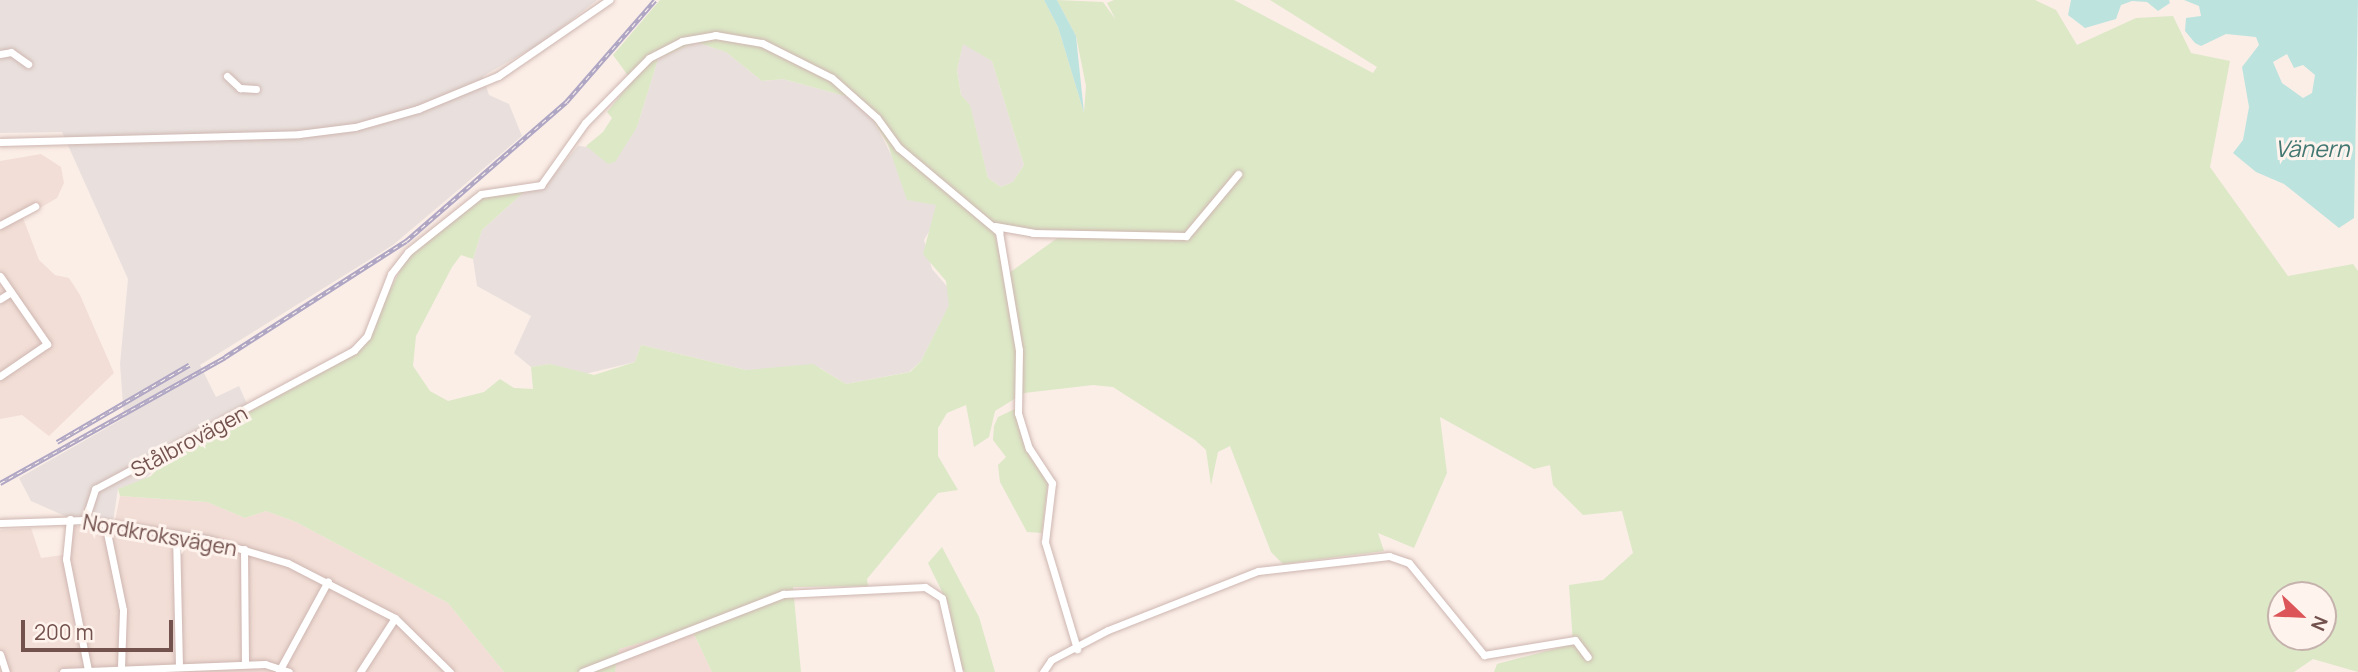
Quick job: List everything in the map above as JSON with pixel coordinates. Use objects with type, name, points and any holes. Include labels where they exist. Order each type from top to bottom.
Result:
[{"type":"street","points":[[0,142],[316,132],[396,116],[498,76],[609,0]]},
{"type":"street","name":"Stålbrovägen","points":[[85,520],[95,489],[313,375],[362,343],[391,274],[408,252],[481,194],[541,185],[584,122],[649,58],[701,36],[762,43],[832,78],[877,118],[898,148],[995,226]]},
{"type":"street","points":[[0,54],[10,52],[29,64]]},
{"type":"street","points":[[227,76],[240,88],[256,89]]},
{"type":"street","points":[[1077,649],[1045,542],[1052,483],[1029,448],[1018,413],[1019,350],[995,226],[1033,233],[1186,236],[1238,174]]},
{"type":"street","points":[[0,225],[35,206]]},
{"type":"street","points":[[0,276],[47,344],[0,376]]},
{"type":"street","points":[[0,299],[11,292]]},
{"type":"street","points":[[70,519],[66,559],[88,670]]},
{"type":"street","name":"Nordkroksvägen","points":[[0,523],[85,520],[176,534],[244,549],[328,581],[395,618],[450,672]]},
{"type":"street","points":[[105,523],[123,610],[125,669]]},
{"type":"street","points":[[176,534],[179,666]]},
{"type":"street","points":[[244,549],[245,664]]},
{"type":"street","points":[[1043,672],[1051,660],[1108,631],[1258,571],[1388,555],[1409,563],[1484,655],[1575,640],[1588,657]]},
{"type":"street","points":[[279,670],[328,581]]},
{"type":"street","points":[[582,672],[783,594],[925,587],[942,598],[959,672]]},
{"type":"street","points":[[360,672],[395,618]]},
{"type":"street","points":[[0,654],[6,672]]},
{"type":"street","points":[[63,672],[245,664],[289,672]]},
{"type":"shaded area","points":[[0,0],[597,0],[545,41],[483,76],[489,95],[509,104],[522,136],[393,245],[200,365],[216,397],[239,386],[248,406],[166,459],[140,484],[118,489],[113,521],[65,516],[31,501],[19,478],[124,418],[120,364],[128,279],[62,132],[0,133]]},
{"type":"shaded area","points":[[696,42],[726,52],[762,81],[783,79],[849,97],[872,118],[894,160],[926,202],[936,205],[936,220],[924,240],[932,269],[951,291],[949,306],[921,361],[909,372],[846,384],[820,368],[746,370],[641,345],[635,362],[581,375],[550,364],[531,367],[514,353],[531,316],[477,286],[473,259],[482,230],[525,191],[544,187],[578,146],[620,150],[637,127],[658,59]]},
{"type":"shaded area","points":[[963,43],[992,61],[1024,165],[1013,182],[1001,187],[988,178],[970,106],[961,95],[957,70]]},
{"type":"shaded area","points":[[41,154],[61,167],[64,183],[57,198],[23,218],[39,260],[55,275],[69,278],[80,295],[114,373],[49,436],[22,415],[0,419],[0,161]]},
{"type":"shaded area","points":[[120,496],[207,502],[245,518],[266,511],[296,522],[448,603],[504,672],[0,672],[0,530],[31,528],[41,558],[70,554],[73,526],[113,531]]},
{"type":"shaded area","points":[[691,628],[712,672],[615,672],[618,649]]},
{"type":"green space","points":[[660,0],[1044,0],[1058,27],[1084,113],[1086,86],[1076,36],[1057,0],[1103,2],[1116,20],[1107,3],[1114,0],[1234,0],[1373,73],[1377,67],[1270,0],[2035,0],[2056,10],[2077,45],[2136,18],[2173,16],[2191,53],[2230,61],[2210,167],[2288,276],[2353,264],[2358,271],[2358,672],[2313,659],[2294,672],[1494,672],[1497,664],[1573,644],[1569,585],[1603,580],[1633,553],[1622,511],[1583,515],[1553,485],[1550,465],[1534,469],[1440,417],[1447,473],[1414,548],[1378,533],[1384,551],[1283,564],[1271,552],[1230,446],[1218,452],[1211,485],[1206,450],[1195,440],[1113,387],[1093,385],[1024,393],[995,411],[989,437],[974,447],[966,405],[947,413],[938,428],[938,456],[958,490],[938,493],[867,579],[868,586],[793,587],[801,672],[712,672],[691,628],[619,649],[615,672],[504,672],[448,603],[296,522],[266,511],[245,518],[207,502],[120,496],[118,489],[151,476],[166,459],[357,351],[410,252],[476,200],[507,189],[525,191],[482,230],[473,259],[461,255],[416,336],[413,366],[430,391],[448,401],[484,392],[500,379],[514,388],[533,389],[531,367],[550,364],[594,375],[635,362],[641,345],[746,370],[813,364],[846,384],[910,372],[921,361],[949,305],[946,281],[923,254],[936,205],[907,200],[888,145],[872,118],[849,97],[783,79],[762,81],[726,52],[696,42],[658,59],[637,127],[615,162],[608,164],[586,146],[603,132],[612,118],[607,112],[632,81],[613,55]],"holes":[[[963,44],[992,61],[1024,165],[1013,182],[1001,187],[988,178],[970,105],[961,95],[957,70]],[[1006,229],[1024,236],[1060,236],[1005,276],[994,230]]]},
{"type":"green space","points":[[1017,408],[1028,450],[1048,482],[1042,533],[1027,532],[1000,482],[998,465],[1006,457],[993,440],[994,426],[998,417]]},
{"type":"green space","points":[[942,547],[979,617],[995,672],[965,672],[957,661],[949,606],[928,563]]},
{"type":"water","points":[[1044,0],[1057,0],[1076,36],[1084,113],[1058,27]]},
{"type":"water","points":[[2071,0],[2169,0],[2170,3],[2158,11],[2147,2],[2132,1],[2121,5],[2116,19],[2085,28],[2068,15]]},
{"type":"water","name":"Vänern","points":[[2184,0],[2358,0],[2354,218],[2339,228],[2284,184],[2256,172],[2233,153],[2243,140],[2249,107],[2242,67],[2259,45],[2256,37],[2226,34],[2201,46],[2195,43],[2185,31],[2186,18],[2201,16],[2199,6]],"holes":[[[2287,54],[2294,68],[2303,65],[2315,75],[2312,93],[2303,98],[2282,83],[2273,62]]]},
{"type":"railway","points":[[0,483],[225,357],[406,241],[566,102],[655,0]]},
{"type":"railway","points":[[57,442],[189,365]]}]
